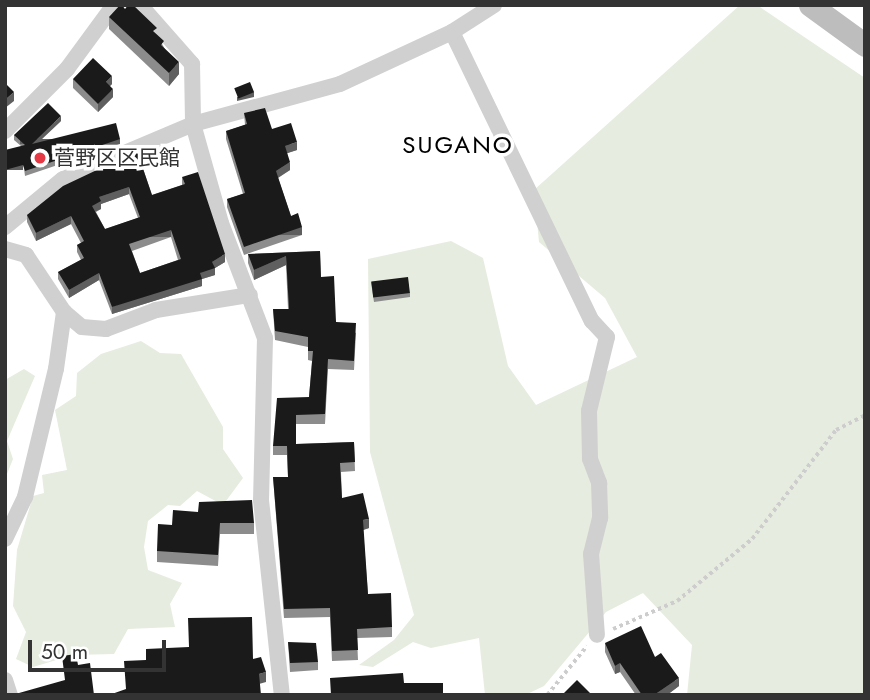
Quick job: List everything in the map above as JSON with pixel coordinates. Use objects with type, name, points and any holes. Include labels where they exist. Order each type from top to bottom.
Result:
[{"type":"main road","points":[[810,5],[865,45]]},
{"type":"street","points":[[5,131],[67,69],[114,5]]},
{"type":"street","points":[[140,5],[192,64],[193,124],[221,223],[265,338],[261,500],[282,695]]},
{"type":"street","points":[[5,227],[63,179],[193,124],[340,84],[452,32],[494,5]]},
{"type":"street","points":[[452,32],[592,321],[607,337],[589,411],[590,459],[599,483],[600,518],[591,554],[597,635]]},
{"type":"street","points":[[5,249],[26,256],[64,312],[82,327],[106,329],[156,310],[250,295]]},
{"type":"street","points":[[5,538],[25,497],[56,369],[64,312]]},
{"type":"street","points":[[5,680],[10,695]]},
{"type":"path","points":[[547,695],[597,635],[677,601],[752,539],[788,499],[836,430],[865,415]]},
{"type":"shaded area","points":[[740,5],[757,5],[865,78],[865,695],[687,695],[692,645],[643,593],[606,612],[544,686],[525,695],[485,695],[479,638],[431,648],[413,642],[373,667],[359,665],[394,640],[414,615],[370,452],[368,259],[451,241],[483,258],[508,366],[536,405],[637,357],[605,298],[539,242],[534,190]]},
{"type":"shaded area","points":[[141,341],[160,353],[181,354],[223,427],[223,449],[243,478],[223,505],[197,491],[180,506],[168,505],[148,521],[144,547],[148,570],[182,583],[170,604],[175,627],[128,629],[114,654],[73,655],[33,667],[16,659],[26,632],[13,606],[17,550],[33,496],[44,493],[42,475],[67,470],[55,410],[76,396],[77,373],[101,354]]},
{"type":"shaded area","points":[[24,369],[35,376],[7,441],[13,459],[5,479],[5,380]]},
{"type":"building","points":[[120,5],[125,9],[128,5],[133,5],[157,28],[153,31],[164,41],[161,45],[179,62],[169,73],[109,17]]},
{"type":"building","points":[[93,58],[112,76],[106,82],[113,89],[98,104],[73,79]]},
{"type":"building","points":[[250,82],[254,92],[238,99],[234,88]]},
{"type":"building","points":[[5,83],[14,92],[5,100]]},
{"type":"building","points":[[48,103],[61,116],[32,144],[116,123],[120,139],[25,171],[23,165],[5,170],[5,150],[25,145],[14,135]]},
{"type":"building","points":[[265,108],[272,129],[291,123],[297,142],[285,146],[290,162],[276,171],[291,216],[298,213],[302,227],[244,247],[227,199],[245,193],[226,131],[247,124],[244,113]]},
{"type":"building","points":[[137,151],[152,195],[185,184],[182,177],[198,172],[225,254],[212,262],[215,268],[200,273],[202,279],[112,307],[99,273],[69,290],[58,272],[84,258],[77,245],[84,241],[71,216],[36,233],[27,215],[63,186]],"holes":[[[129,187],[140,217],[105,229],[92,206],[101,201],[99,197]],[[171,230],[181,259],[140,273],[129,244]]]},
{"type":"building","points":[[320,251],[321,277],[334,276],[336,322],[356,323],[354,361],[328,359],[325,414],[296,415],[296,444],[354,442],[355,462],[340,463],[342,498],[363,493],[369,519],[363,520],[368,594],[391,593],[392,627],[357,629],[358,650],[332,651],[330,608],[284,609],[273,477],[288,477],[287,446],[273,446],[277,398],[309,397],[313,351],[308,351],[308,337],[275,331],[273,309],[289,309],[286,256],[254,270],[248,254]]},
{"type":"building","points":[[408,277],[410,293],[373,297],[371,282]]},
{"type":"building","points":[[252,500],[254,523],[220,523],[218,555],[157,551],[158,524],[172,525],[173,510],[198,512],[199,502]]},
{"type":"building","points":[[252,617],[253,659],[261,657],[266,672],[259,674],[261,695],[109,695],[126,689],[124,661],[146,660],[146,649],[189,647],[188,618]]},
{"type":"building","points":[[641,626],[655,657],[661,653],[679,678],[654,695],[642,695],[620,663],[615,666],[605,643]]},
{"type":"building","points":[[288,642],[316,643],[318,662],[290,663]]},
{"type":"building","points":[[76,654],[78,665],[90,663],[94,695],[20,695],[19,693],[65,680],[62,656]]},
{"type":"building","points":[[403,673],[404,683],[443,683],[443,695],[331,695],[330,678]]},
{"type":"building","points":[[577,680],[592,695],[562,695]]},
{"type":"place","name":"菅野区区民館","points":[[40,158]]},
{"type":"district","name":"SUGANO","points":[[458,145]]}]
